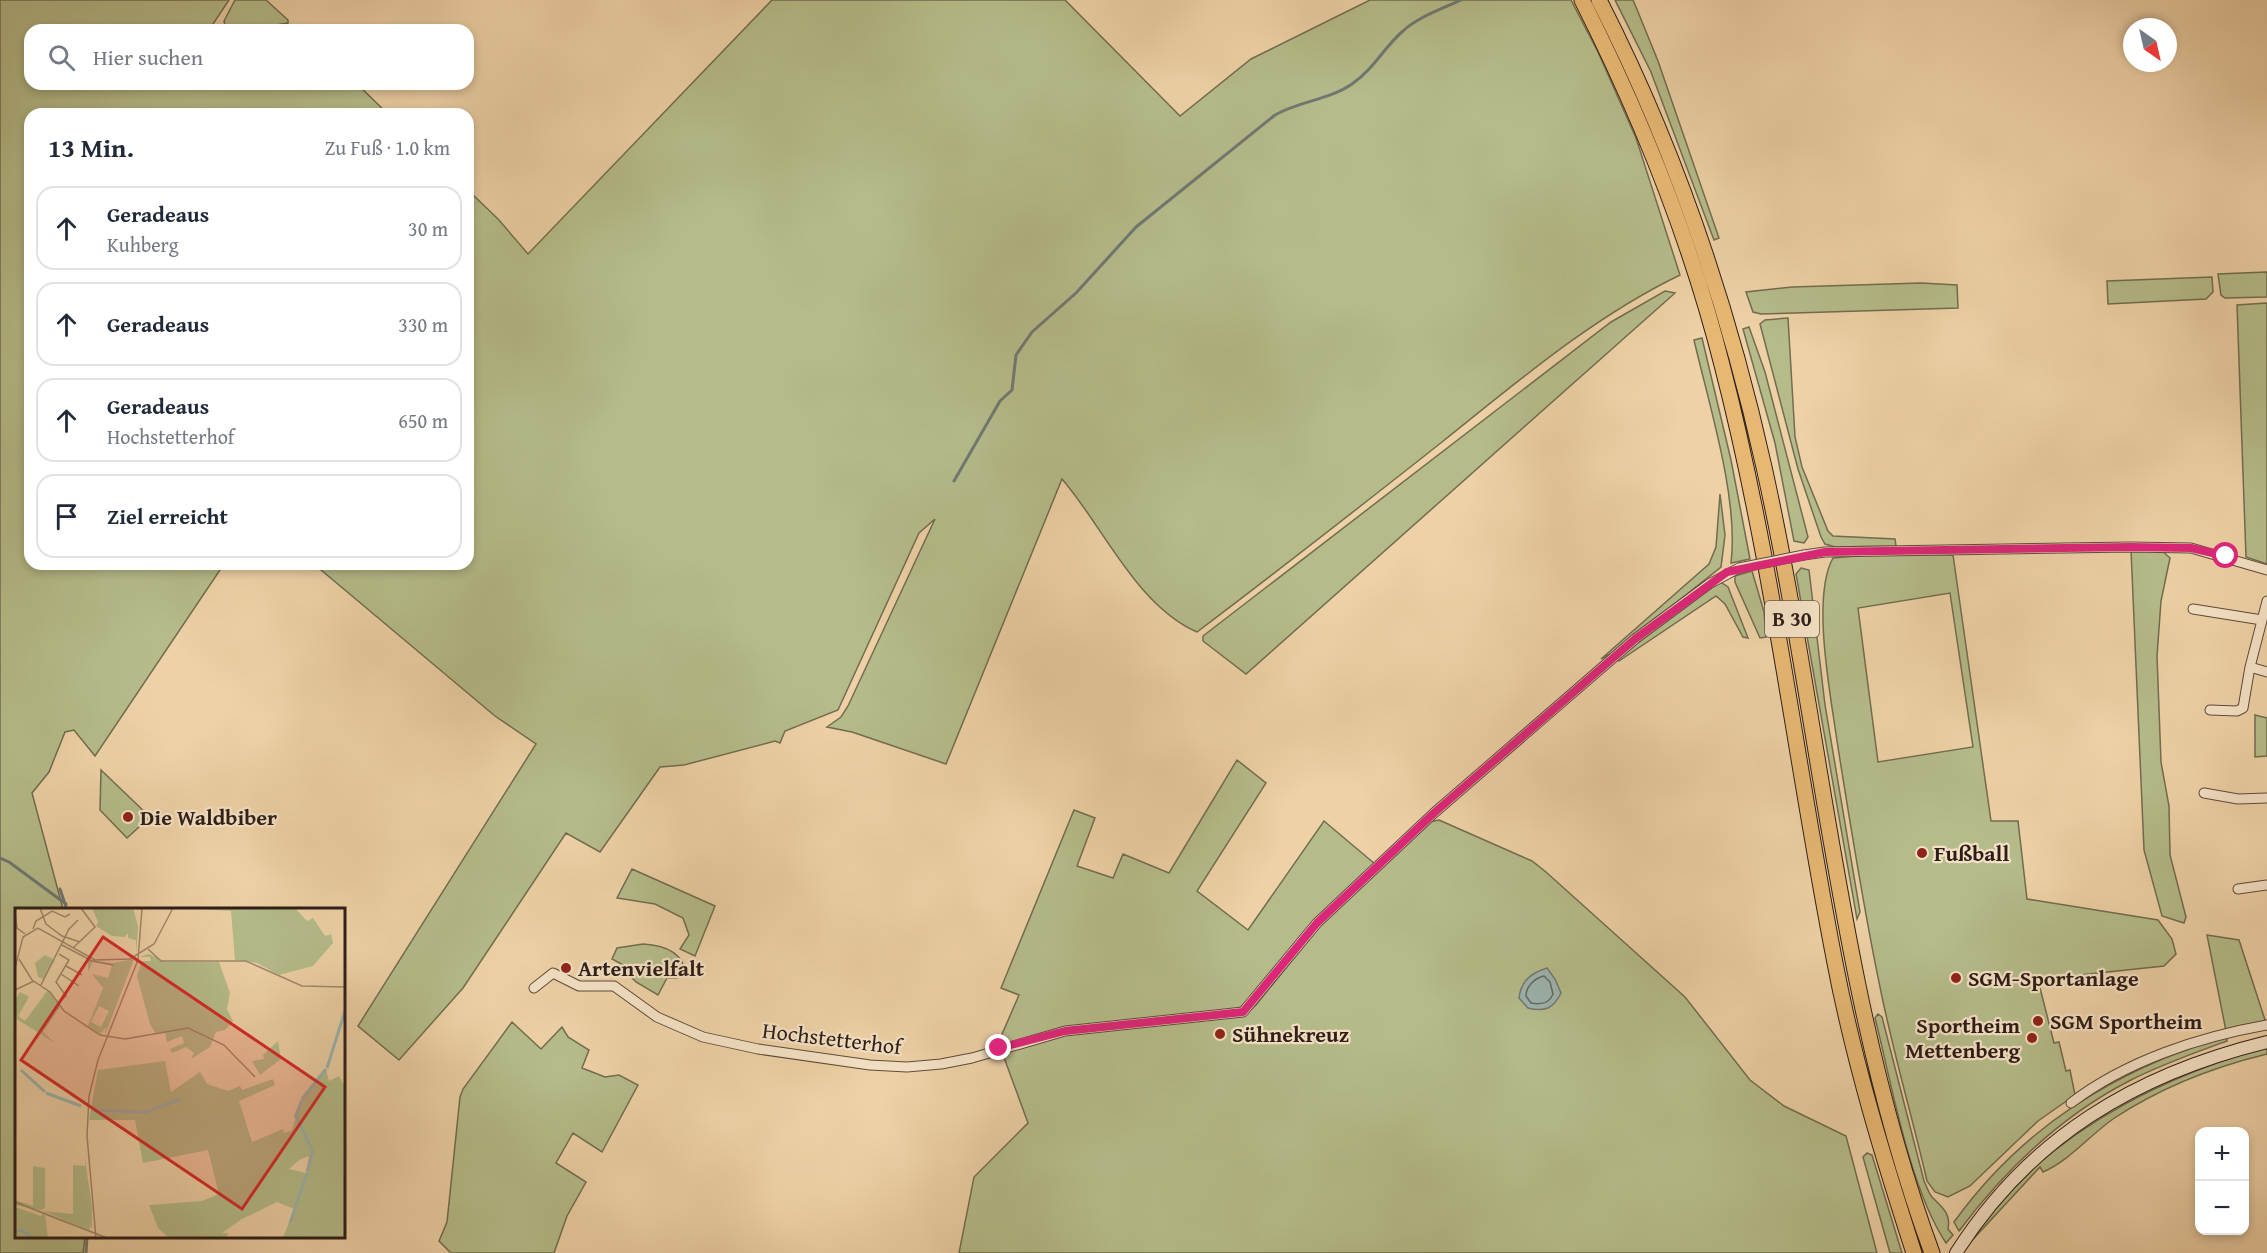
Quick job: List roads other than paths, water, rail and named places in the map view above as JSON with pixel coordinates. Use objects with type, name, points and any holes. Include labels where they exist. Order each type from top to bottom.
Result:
[{"type":"highway","name":"B 30","points":[[1582,0],[1649,140],[1693,268],[1722,362],[1748,474],[1768,576],[1835,964],[1872,1124],[1914,1253]]},
{"type":"highway","name":"B 30","points":[[1599,0],[1662,132],[1703,245],[1744,384],[1765,471],[1852,962],[1889,1119],[1932,1253]]},
{"type":"main road","points":[[1956,1252],[1977,1221],[2018,1175],[2047,1148],[2091,1116],[2124,1094],[2186,1065],[2267,1042]]},
{"type":"street","name":"Hochstetterhof","points":[[534,988],[553,972],[579,986],[614,987],[657,1017],[703,1037],[835,1061],[907,1067],[972,1058],[1065,1031],[1243,1012],[1317,923],[1434,813],[1635,639],[1727,572],[1825,552],[2191,548],[2226,556],[2267,570]]},
{"type":"street","points":[[2210,710],[2237,711],[2243,708],[2250,667],[2267,601]]},
{"type":"street","points":[[2193,609],[2262,621]]},
{"type":"street","points":[[2250,667],[2267,672]]},
{"type":"street","points":[[2204,793],[2238,799],[2267,798]]},
{"type":"street","points":[[2238,889],[2267,885]]},
{"type":"street","points":[[2071,1103],[2120,1074],[2172,1050],[2238,1030],[2267,1025]]},
{"type":"water","points":[[1547,968],[1561,993],[1555,1003],[1548,1008],[1539,1010],[1528,1008],[1519,998],[1522,987],[1532,975]]},
{"type":"waterway","points":[[954,481],[1000,401],[1012,390],[1016,355],[1032,332],[1076,293],[1136,227],[1275,115],[1294,106],[1334,94],[1352,84],[1409,26],[1461,0]]},
{"type":"waterway","points":[[0,858],[9,862],[66,904]]},
{"type":"waterway","points":[[60,889],[66,908]]},
{"type":"waterway","points":[[86,1253],[87,1238]]},
{"type":"place","name":"Die Waldbiber","points":[[128,817]]},
{"type":"place","name":"Fußball","points":[[1922,853]]},
{"type":"place","name":"Artenvielfalt","points":[[566,968]]},
{"type":"place","name":"SGM-Sportanlage","points":[[1956,978]]},
{"type":"place","name":"SGM Sportheim","points":[[2038,1021]]},
{"type":"place","name":"Sühnekreuz","points":[[1220,1034]]},
{"type":"place","name":"Sportheim Mettenberg","points":[[2032,1038]]}]
